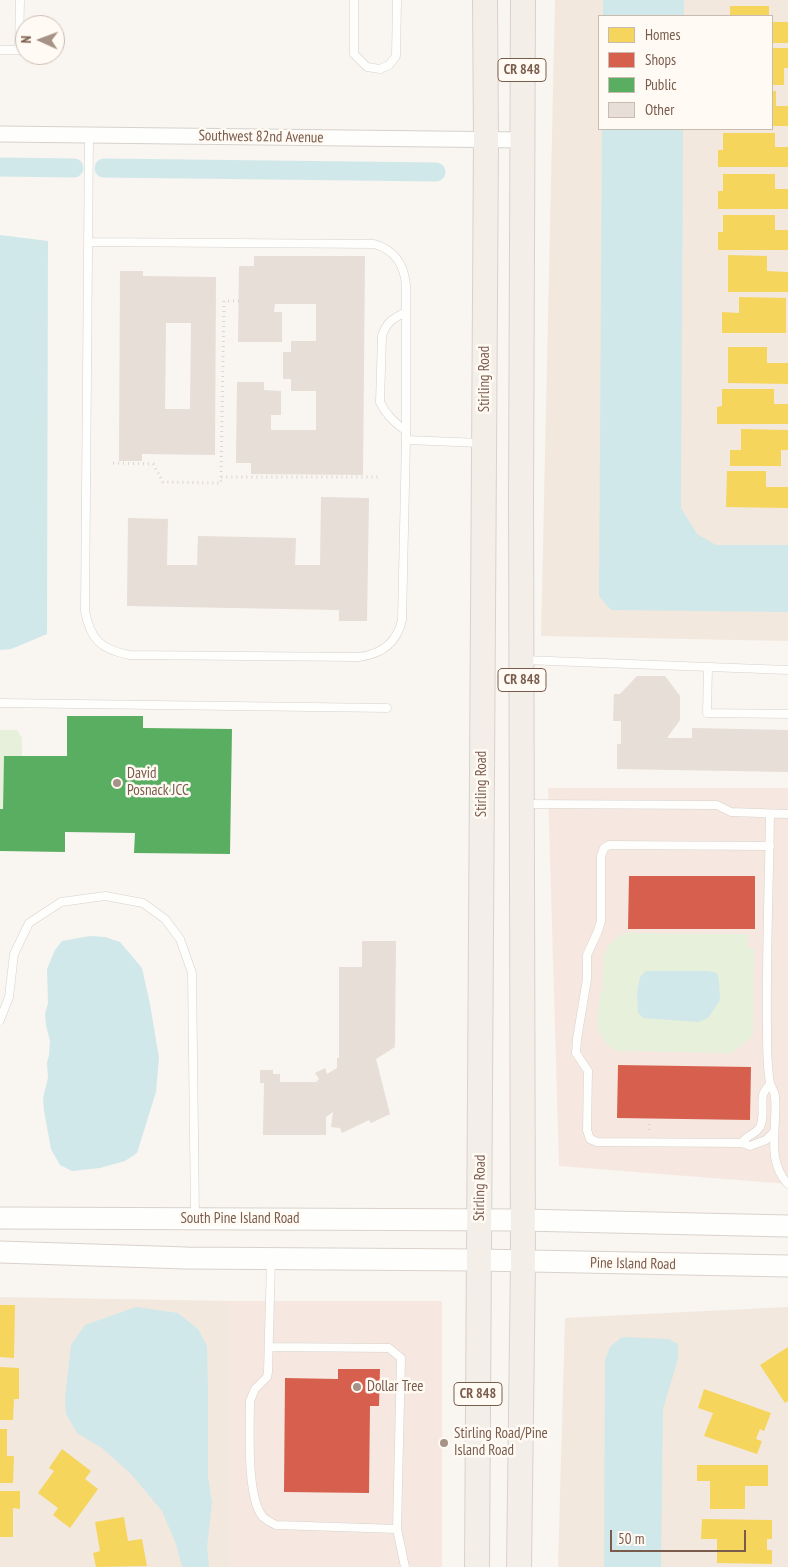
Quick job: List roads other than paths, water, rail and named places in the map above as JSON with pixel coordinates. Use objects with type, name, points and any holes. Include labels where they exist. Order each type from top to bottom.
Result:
[{"type":"main road","name":"Stirling Road","points":[[476,1567],[480,1221],[486,139],[485,0]]},
{"type":"main road","name":"CR 848","points":[[519,1567],[523,1262],[523,0]]},
{"type":"main road","points":[[483,660],[522,660]]},
{"type":"main road","name":"South Pine Island Road","points":[[0,1218],[480,1221]]},
{"type":"main road","points":[[480,1221],[522,1220],[788,1226]]},
{"type":"main road","points":[[0,1252],[271,1259],[479,1260]]},
{"type":"main road","name":"Pine Island Road","points":[[479,1260],[788,1266]]},
{"type":"street","name":"Southwest 82nd Avenue","points":[[0,134],[522,140]]},
{"type":"lane","points":[[0,50],[19,50],[20,0]]},
{"type":"lane","points":[[354,0],[354,54],[367,67],[380,69],[389,65],[396,56],[397,0]]},
{"type":"lane","points":[[88,242],[374,244],[384,247],[393,253],[401,263],[406,285],[406,440],[402,620],[397,636],[382,651],[372,655],[350,657],[130,655],[108,650],[98,643],[92,634],[84,611],[89,135]]},
{"type":"lane","points":[[405,430],[384,412],[380,402],[382,336],[385,327],[392,319],[406,312]]},
{"type":"lane","points":[[406,440],[484,443]]},
{"type":"lane","points":[[522,660],[788,670]]},
{"type":"lane","points":[[708,667],[708,713],[788,714]]},
{"type":"lane","points":[[0,703],[387,708]]},
{"type":"lane","points":[[522,804],[717,805],[731,812],[788,814]]},
{"type":"lane","points":[[770,814],[767,1030],[770,1084],[775,1094],[775,1160],[778,1171],[788,1184]]},
{"type":"lane","points":[[770,846],[609,845],[604,848],[601,856],[601,921],[587,955],[586,979],[576,1053],[588,1071],[587,1130],[590,1139],[597,1142],[742,1143],[750,1146],[766,1140],[774,1132]]},
{"type":"lane","points":[[0,1020],[9,997],[14,954],[29,924],[61,902],[105,896],[143,903],[165,919],[180,939],[192,973],[195,1219]]},
{"type":"lane","points":[[742,1143],[745,1137],[756,1131],[760,1126],[763,1094],[770,1084]]},
{"type":"lane","points":[[271,1259],[268,1372],[267,1377],[255,1389],[250,1401],[251,1481],[253,1495],[262,1516],[276,1526],[397,1529]]},
{"type":"lane","points":[[269,1347],[390,1348],[402,1358],[397,1529],[405,1567]]},
{"type":"water","points":[[603,0],[684,0],[684,15],[603,15]]},
{"type":"water","points":[[602,130],[683,130],[681,508],[697,534],[716,545],[788,545],[788,612],[611,610],[599,596]]},
{"type":"water","points":[[0,235],[48,241],[47,634],[11,649],[0,650]]},
{"type":"water","points":[[90,936],[105,937],[120,942],[142,968],[159,1058],[156,1092],[137,1153],[125,1161],[100,1168],[72,1171],[60,1165],[51,1149],[44,1111],[43,1098],[48,1078],[47,1063],[50,1041],[45,1014],[48,1003],[47,969],[55,950],[62,941]]},
{"type":"water","points":[[646,971],[707,971],[717,973],[720,1000],[708,1018],[698,1022],[644,1018],[638,1013],[637,994],[640,977]]},
{"type":"water","points":[[136,1307],[178,1313],[198,1329],[207,1346],[208,1476],[212,1503],[207,1547],[209,1567],[182,1567],[176,1544],[162,1511],[131,1474],[102,1448],[77,1433],[66,1414],[65,1399],[71,1345],[85,1325]]},
{"type":"water","points":[[622,1337],[669,1339],[678,1344],[678,1359],[663,1409],[661,1567],[604,1567],[605,1360],[610,1347]]},
{"type":"waterway","points":[[0,167],[74,168]]},
{"type":"waterway","points":[[104,168],[436,172]]},
{"type":"place","name":"David Posnack JCC","points":[[117,783]]},
{"type":"place","name":"Dollar Tree","points":[[357,1387]]},
{"type":"place","name":"Stirling Road/Pine Island Road","points":[[444,1443]]}]
